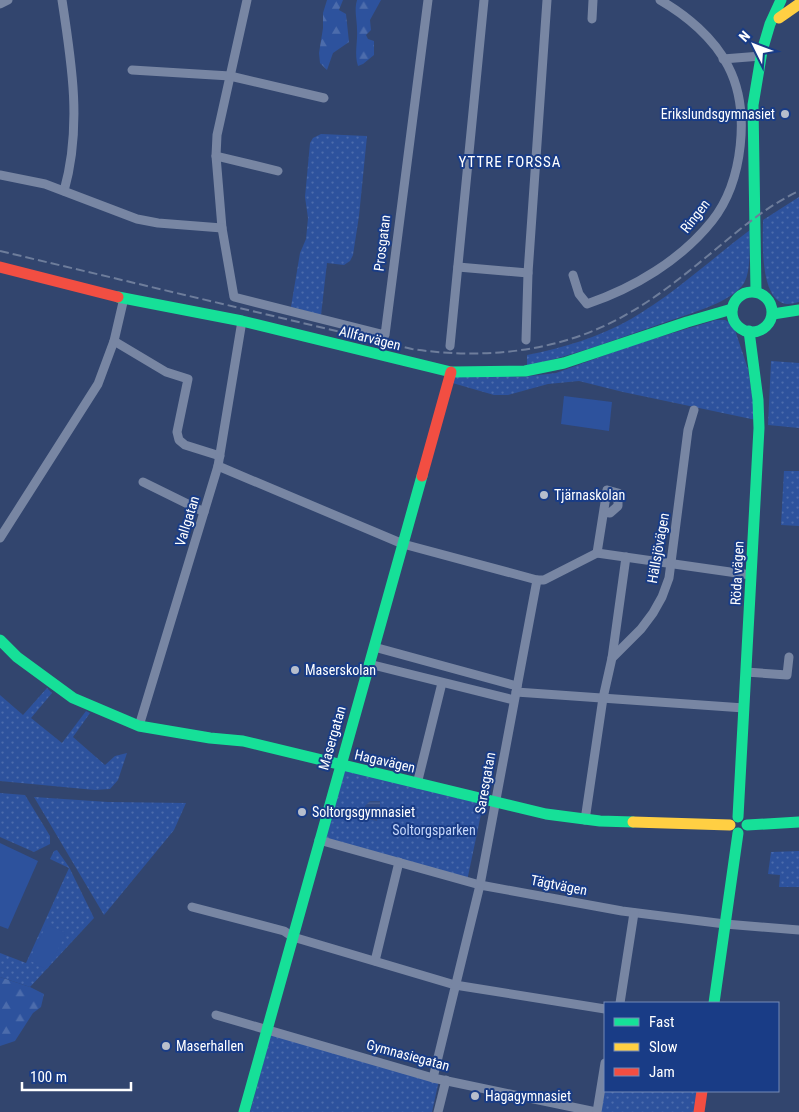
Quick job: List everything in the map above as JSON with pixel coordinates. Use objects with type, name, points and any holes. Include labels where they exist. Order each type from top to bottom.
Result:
[{"type":"street","points":[[0,4],[8,0]]},
{"type":"street","points":[[62,0],[73,70],[74,103],[69,172],[64,191]]},
{"type":"street","points":[[0,175],[45,184],[137,219],[158,223],[222,228],[216,156],[217,135],[247,0]]},
{"type":"street","name":"Prosgatan","points":[[222,228],[234,297],[385,335],[428,0]]},
{"type":"street","points":[[450,346],[484,0]]},
{"type":"street","points":[[526,340],[528,273],[547,0]]},
{"type":"street","points":[[592,0],[592,19]]},
{"type":"street","name":"Ringen","points":[[573,275],[579,294],[587,304],[615,294],[667,263],[694,241],[714,219],[733,181],[742,135],[736,91],[728,66],[716,48],[692,23],[660,0]]},
{"type":"street","points":[[756,292],[753,105],[755,79],[775,10],[782,0]]},
{"type":"street","points":[[775,10],[794,7],[799,4]]},
{"type":"street","points":[[723,59],[761,56]]},
{"type":"street","points":[[132,70],[230,76],[324,98]]},
{"type":"street","points":[[216,156],[278,171]]},
{"type":"street","name":"Allfarvägen","points":[[0,267],[124,298],[242,321],[451,372],[524,371],[564,362],[732,309]]},
{"type":"street","points":[[458,267],[528,273]]},
{"type":"street","points":[[748,291],[756,292],[764,295],[770,302],[773,314],[769,324],[757,332],[742,329],[737,325],[733,318],[732,309],[736,300],[742,294],[748,291]]},
{"type":"street","points":[[0,538],[98,384],[114,341],[124,298]]},
{"type":"street","points":[[773,314],[799,310]]},
{"type":"street","name":"Vallgatan","points":[[139,726],[218,466],[242,321]]},
{"type":"street","name":"Röda vägen","points":[[714,1002],[738,825],[752,575],[759,428],[758,400],[749,331]]},
{"type":"street","points":[[114,341],[166,372],[188,379],[177,432],[179,440],[184,445],[220,456]]},
{"type":"street","name":"Masergatan","points":[[244,1112],[451,372]]},
{"type":"street","name":"Hällsjövägen","points":[[612,658],[654,613],[667,584],[672,563],[688,430],[694,410]]},
{"type":"street","points":[[218,466],[403,544],[537,580],[544,580],[597,553],[752,575]]},
{"type":"street","points":[[143,482],[204,512]]},
{"type":"street","points":[[597,553],[605,512]]},
{"type":"street","points":[[585,820],[603,698],[612,658],[626,557]]},
{"type":"street","name":"Saresgatan","points":[[433,1078],[480,885],[537,580]]},
{"type":"street","name":"Hagavägen","points":[[0,640],[17,657],[73,698],[139,726],[210,738],[243,741],[546,814],[585,820],[738,825],[799,822]]},
{"type":"street","points":[[374,647],[516,692]]},
{"type":"street","points":[[746,672],[787,675],[788,657]]},
{"type":"street","points":[[369,664],[442,683],[516,692],[744,708]]},
{"type":"street","points":[[417,784],[442,683]]},
{"type":"street","name":"Tägtvägen","points":[[319,840],[480,885],[634,913],[725,924],[799,930]]},
{"type":"street","points":[[375,961],[399,862]]},
{"type":"street","points":[[192,907],[284,931],[293,937],[456,984],[604,1009]]},
{"type":"street","points":[[620,1002],[634,913]]},
{"type":"street","name":"Gymnasiegatan","points":[[216,1015],[433,1078],[596,1112]]},
{"type":"street","points":[[596,1112],[604,1068]]},
{"type":"street","points":[[438,1112],[446,1080]]},
{"type":"street","points":[[699,1112],[702,1092]]},
{"type":"green space","points":[[327,0],[343,0],[339,10],[346,14],[349,42],[333,53],[327,70],[320,63],[319,53],[323,13]]},
{"type":"green space","points":[[357,0],[381,0],[370,20],[371,30],[366,35],[368,39],[374,41],[374,55],[358,66],[356,52]]},
{"type":"green space","points":[[321,134],[367,136],[353,255],[350,261],[344,265],[327,263],[321,315],[291,307],[300,253],[306,239],[308,218],[305,197],[310,143],[313,138]]},
{"type":"green space","points":[[799,197],[799,302],[787,304],[778,300],[771,292],[767,281],[763,255],[763,220]]},
{"type":"green space","points":[[750,230],[749,267],[745,281],[742,286],[727,298],[696,312],[614,340],[527,366],[527,355],[580,341],[631,319],[677,288]]},
{"type":"green space","points":[[716,320],[725,320],[735,330],[748,369],[756,420],[579,381],[548,384],[508,395],[494,395],[449,382],[454,373],[522,377],[556,373],[633,345]]},
{"type":"green space","points":[[771,361],[799,363],[799,428],[768,425]]},
{"type":"green space","points":[[564,396],[612,402],[609,431],[561,424]]},
{"type":"green space","points":[[784,471],[799,471],[799,526],[781,525]]},
{"type":"green space","points":[[47,688],[52,693],[31,718],[62,743],[86,711],[90,713],[73,737],[105,765],[115,756],[127,753],[118,780],[110,789],[95,790],[0,781],[0,695],[23,715]]},
{"type":"green space","name":"Soltorgsparken","points":[[340,765],[484,800],[467,881],[319,840]]},
{"type":"green space","points":[[0,793],[25,795],[50,836],[50,844],[34,852],[0,837]]},
{"type":"green space","points":[[34,797],[108,802],[186,803],[174,830],[104,915]]},
{"type":"green space","points":[[0,843],[38,861],[8,929],[0,926]]},
{"type":"green space","points":[[57,850],[69,867],[94,918],[30,987],[0,977],[0,953],[26,963],[69,868],[50,859],[54,851]]},
{"type":"green space","points":[[799,851],[799,887],[779,887],[780,875],[768,874],[771,852]]},
{"type":"green space","points":[[48,925],[64,932],[65,936],[48,968],[45,969],[29,960]]},
{"type":"green space","points":[[0,977],[44,994],[41,1007],[33,1013],[15,1041],[0,1046]]},
{"type":"green space","points":[[271,1034],[439,1080],[432,1112],[250,1112]]},
{"type":"green space","points":[[604,1069],[604,1092],[702,1092],[699,1112],[597,1112]]},
{"type":"shaded area","points":[[370,801],[380,801],[377,821],[368,819],[366,815],[365,806]]},
{"type":"railway","points":[[0,251],[412,349],[468,354],[496,353],[524,350],[578,337],[629,313],[670,286],[757,216],[799,191]]},
{"type":"traffic: fast","points":[[756,292],[753,105],[762,51],[770,24],[781,0]]},
{"type":"traffic: fast","points":[[748,292],[756,292],[763,295],[769,301],[772,312],[769,323],[763,329],[756,332],[748,332],[741,329],[735,323],[732,316],[732,308],[735,301],[741,295],[748,292]]},
{"type":"traffic: fast","points":[[118,297],[242,321],[451,372],[525,371],[564,363],[732,309]]},
{"type":"traffic: fast","points":[[773,314],[799,310]]},
{"type":"traffic: fast","points":[[738,817],[759,428],[758,400],[749,331]]},
{"type":"traffic: fast","points":[[244,1112],[422,476]]},
{"type":"traffic: fast","points":[[0,640],[17,657],[73,698],[139,726],[210,738],[243,741],[546,814],[600,821],[633,822]]},
{"type":"traffic: fast","points":[[747,825],[799,822]]},
{"type":"traffic: fast","points":[[714,1002],[738,833]]},
{"type":"traffic: slow","points":[[779,18],[799,4]]},
{"type":"traffic: slow","points":[[633,822],[730,825]]},
{"type":"traffic: jam","points":[[0,267],[118,297]]},
{"type":"traffic: jam","points":[[422,476],[451,372]]},
{"type":"traffic: jam","points":[[699,1112],[702,1092]]},
{"type":"place","name":"Erikslundsgymnasiet","points":[[785,114]]},
{"type":"place","name":"Tjärnaskolan","points":[[544,495]]},
{"type":"place","name":"Maserskolan","points":[[295,670]]},
{"type":"place","name":"Soltorgsgymnasiet","points":[[302,812]]},
{"type":"place","name":"Maserhallen","points":[[166,1046]]},
{"type":"place","name":"Hagagymnasiet","points":[[475,1096]]},
{"type":"district","name":"YTTRE FORSSA","points":[[510,162]]}]
